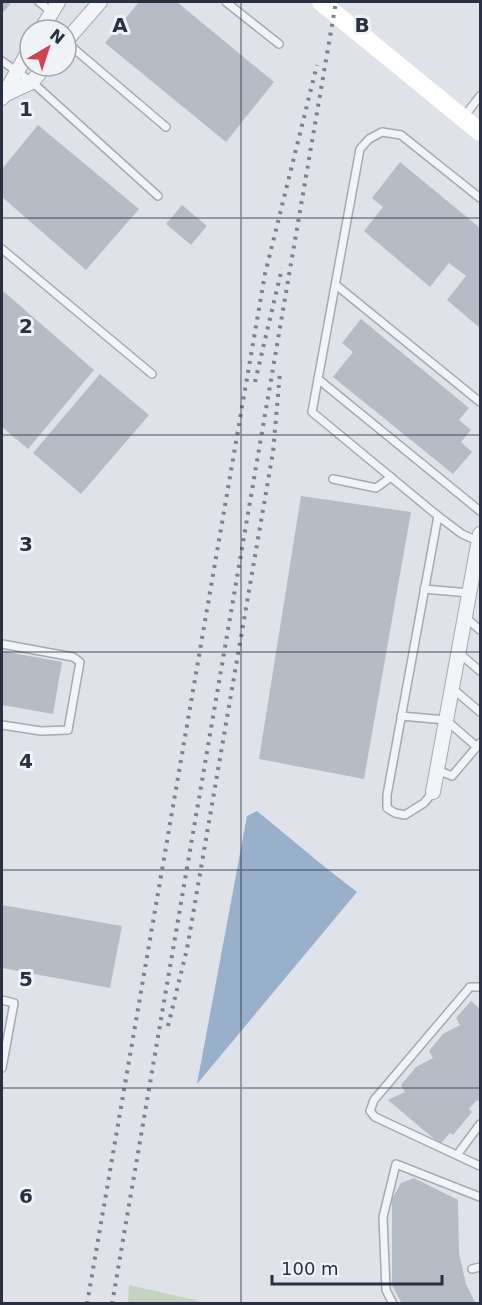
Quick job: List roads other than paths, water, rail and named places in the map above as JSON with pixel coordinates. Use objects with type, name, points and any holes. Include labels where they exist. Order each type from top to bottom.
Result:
[{"type":"street","points":[[78,28],[100,2]]},
{"type":"street","points":[[321,2],[480,132]]},
{"type":"street","points":[[3,97],[17,72]]},
{"type":"street","points":[[3,97],[35,78]]},
{"type":"street","points":[[433,792],[465,617],[474,589],[480,539]]},
{"type":"lane","points":[[39,2],[55,7]]},
{"type":"lane","points":[[226,2],[279,44]]},
{"type":"lane","points":[[78,52],[166,128]]},
{"type":"lane","points":[[2,61],[32,82],[158,196]]},
{"type":"lane","points":[[464,118],[480,96]]},
{"type":"lane","points":[[480,198],[401,135],[382,132],[369,139],[360,149],[312,412],[438,516],[462,534],[480,539]]},
{"type":"lane","points":[[2,249],[152,374]]},
{"type":"lane","points":[[336,285],[480,402]]},
{"type":"lane","points":[[318,380],[480,511]]},
{"type":"lane","points":[[333,479],[376,488],[391,477]]},
{"type":"lane","points":[[433,792],[413,812],[405,815],[387,808],[387,795],[438,516]]},
{"type":"lane","points":[[424,589],[474,589]]},
{"type":"lane","points":[[465,617],[480,630]]},
{"type":"lane","points":[[2,644],[73,657],[80,662],[68,730],[41,730],[2,725]]},
{"type":"lane","points":[[459,653],[480,671]]},
{"type":"lane","points":[[452,688],[480,712]]},
{"type":"lane","points":[[401,716],[446,720],[479,745],[452,776],[437,770]]},
{"type":"lane","points":[[480,987],[470,987],[374,1100],[370,1111],[375,1117],[480,1166]]},
{"type":"lane","points":[[2,1000],[14,1003],[2,1068]]},
{"type":"lane","points":[[457,1155],[480,1124]]},
{"type":"lane","points":[[393,1304],[386,1290],[383,1217],[396,1164],[480,1197]]},
{"type":"lane","points":[[472,1269],[480,1267]]},
{"type":"water","points":[[257,811],[357,892],[197,1084],[247,816]]},
{"type":"railway","points":[[112,1304],[336,2]]},
{"type":"railway","points":[[87,1304],[265,274],[317,65]]},
{"type":"railway","points":[[255,382],[282,268]]},
{"type":"railway","points":[[168,1026],[187,949],[273,452],[280,373]]}]
